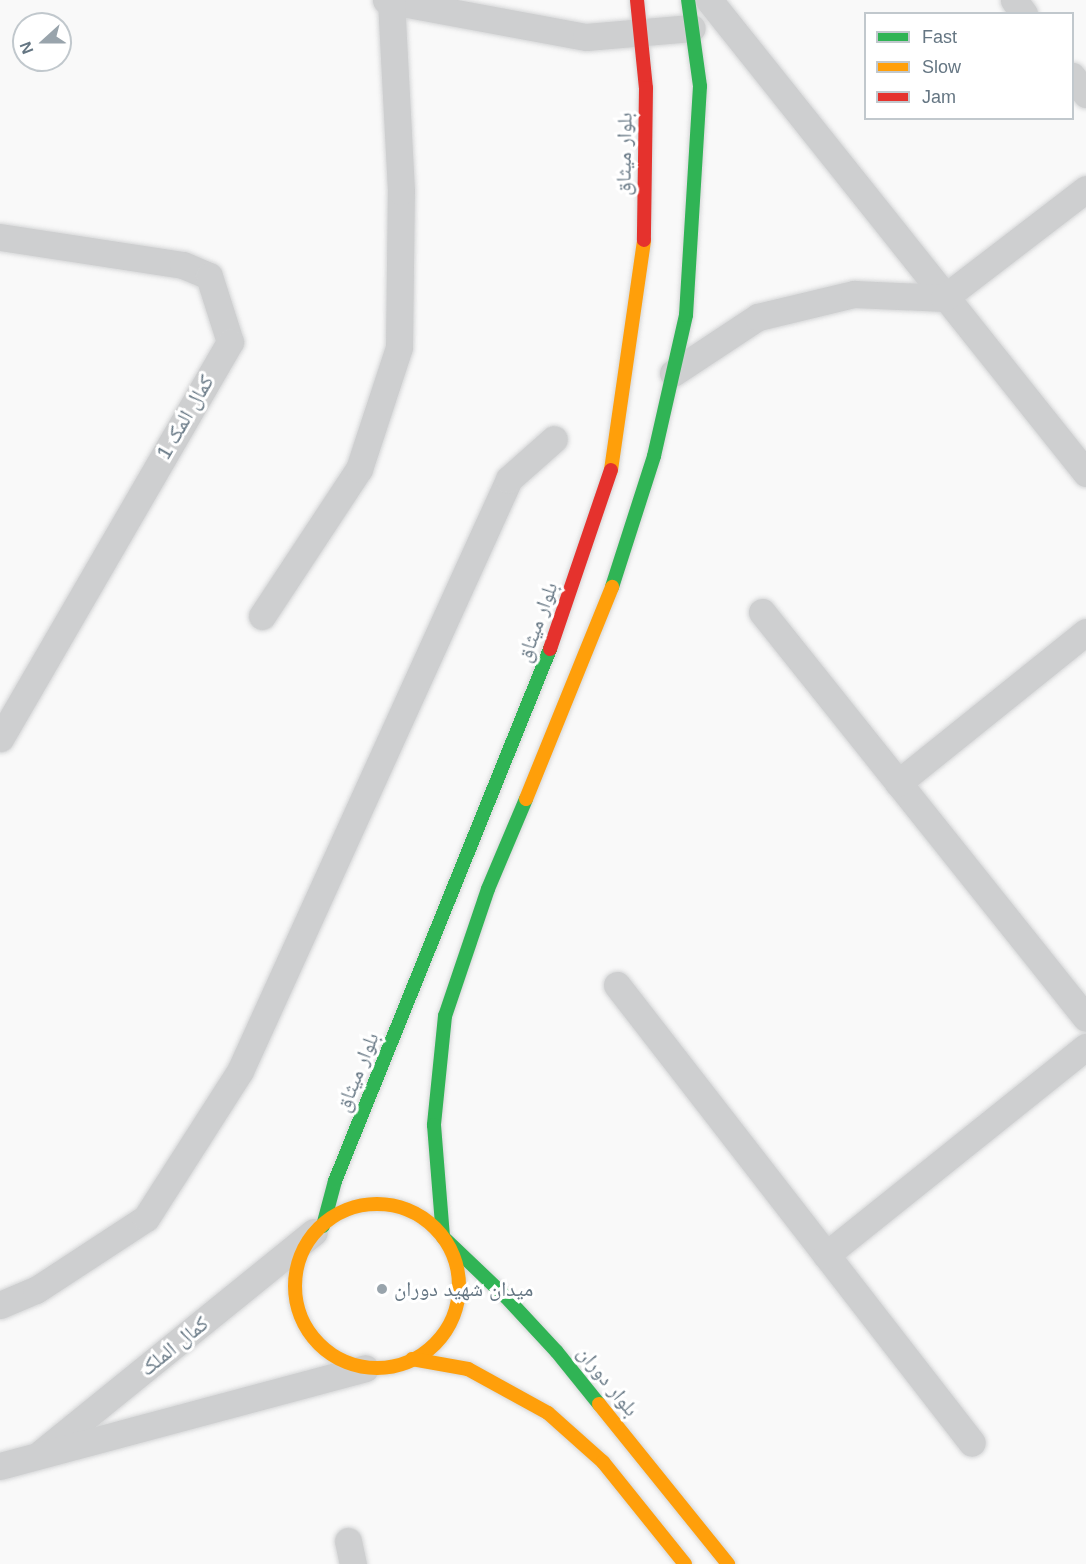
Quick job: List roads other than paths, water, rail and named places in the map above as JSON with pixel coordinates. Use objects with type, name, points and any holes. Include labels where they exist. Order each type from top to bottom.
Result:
[{"type":"street","name":"بلوار میثاق","points":[[319,1229],[335,1181],[492,797],[560,623],[611,472],[644,251],[645,88],[637,0]]},
{"type":"street","points":[[443,1237],[434,1125],[445,1016],[488,889],[605,609],[654,456],[686,315],[700,86],[688,0]]},
{"type":"street","points":[[709,0],[944,298],[1086,473]]},
{"type":"street","points":[[262,616],[359,470],[399,347],[401,190],[388,1],[586,37],[692,28]]},
{"type":"street","points":[[1074,79],[1086,94]]},
{"type":"street","points":[[673,373],[758,317],[854,294],[944,298],[1086,189]]},
{"type":"street","name":"کمال المک 1","points":[[0,237],[183,265],[209,276],[230,342],[0,738]]},
{"type":"street","points":[[0,1305],[36,1290],[146,1218],[159,1199],[240,1071],[509,479],[554,439]]},
{"type":"street","points":[[762,612],[1086,1018]]},
{"type":"street","points":[[898,783],[1086,632]]},
{"type":"street","points":[[617,985],[972,1443]]},
{"type":"street","points":[[826,1255],[1086,1047]]},
{"type":"street","points":[[372,1204],[394,1205],[420,1216],[443,1237],[456,1263],[459,1295],[451,1322],[443,1335],[423,1355],[396,1366],[365,1368],[338,1359],[317,1342],[301,1318],[294,1285],[300,1257],[319,1229],[345,1210],[372,1204]]},
{"type":"street","name":"کمال الملک","points":[[33,1459],[319,1229]]},
{"type":"street","name":"بلوار دوران","points":[[443,1237],[505,1296],[557,1352],[728,1564]]},
{"type":"street","points":[[412,1359],[468,1369],[548,1413],[603,1462],[685,1564]]},
{"type":"street","name":"کمال الملک","points":[[0,1466],[365,1368]]},
{"type":"place","name":"میدان شهید دوران","points":[[382,1289]]}]
